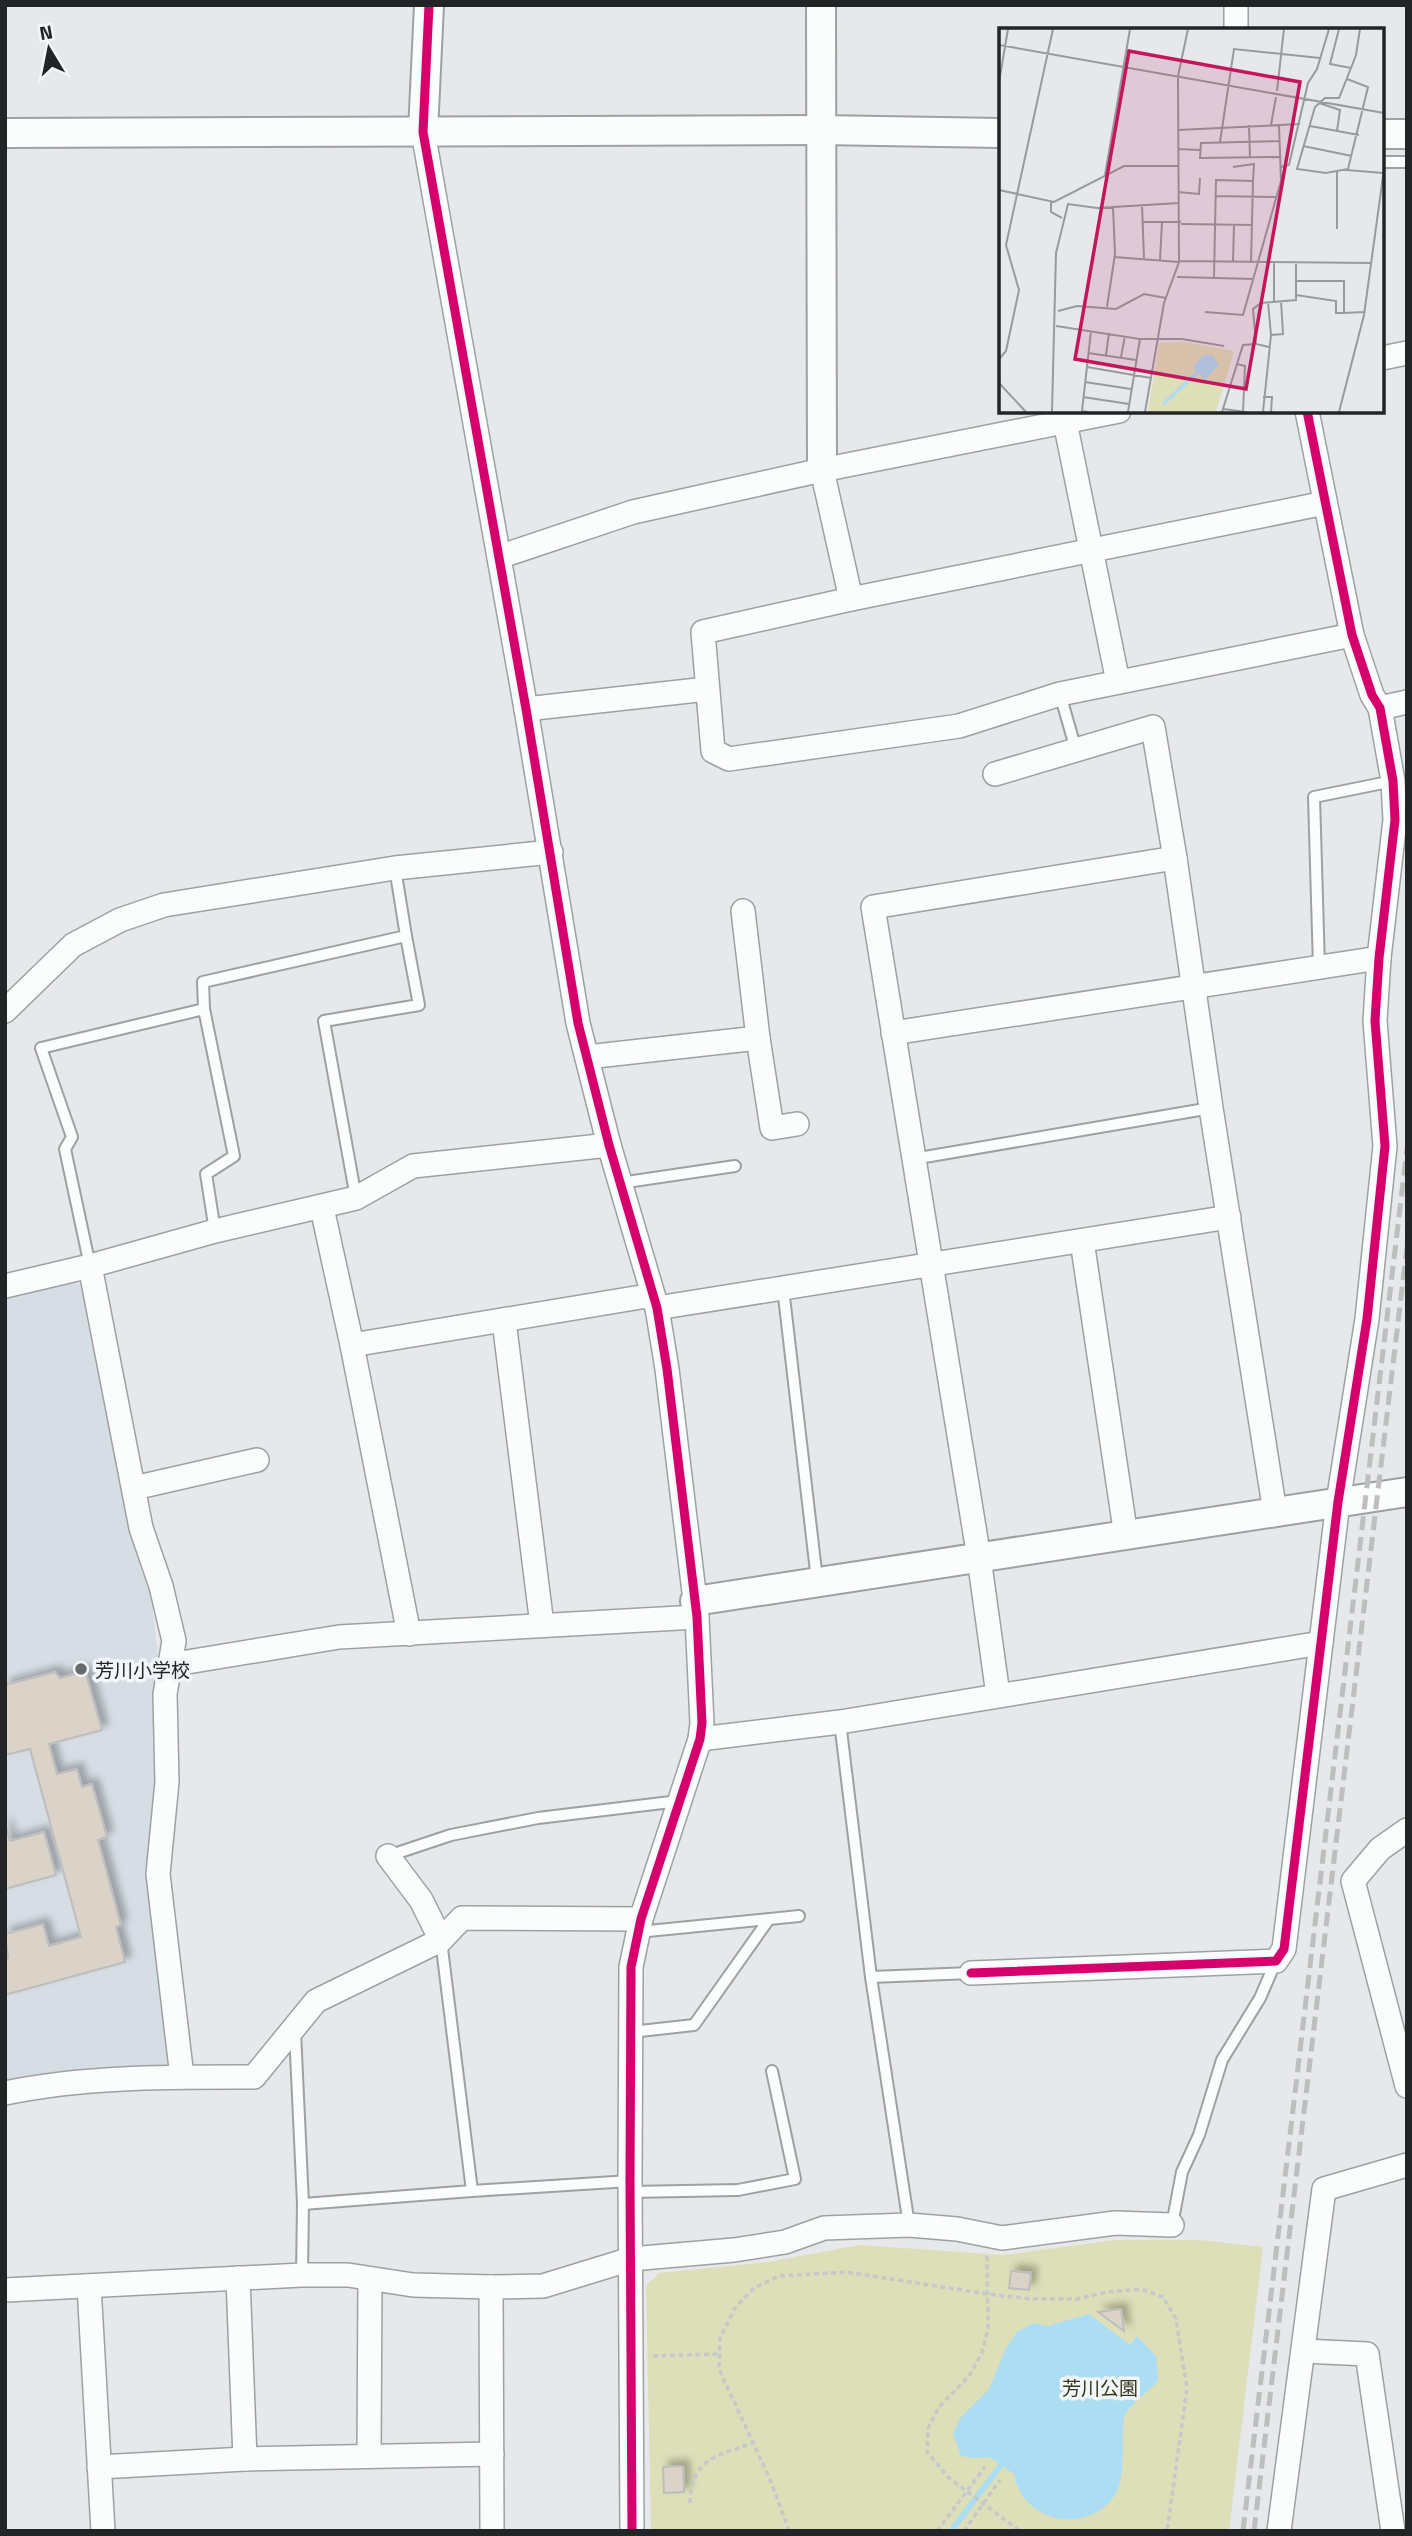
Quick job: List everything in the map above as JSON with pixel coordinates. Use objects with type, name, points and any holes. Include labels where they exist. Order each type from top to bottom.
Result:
[{"type":"street","points":[[429,5],[423,132],[579,1023],[609,1145],[655,1302],[667,1368],[696,1609],[702,1723],[700,1739],[639,1925],[631,1966],[632,2531]]},
{"type":"street","points":[[821,5],[822,470],[851,599]]},
{"type":"street","points":[[1236,5],[1236,28]]},
{"type":"street","points":[[5,133],[820,130],[999,132]]},
{"type":"street","points":[[1384,134],[1407,134]]},
{"type":"street","points":[[1384,358],[1407,353]]},
{"type":"street","points":[[499,557],[633,512],[822,470],[1109,413]]},
{"type":"street","points":[[971,1973],[1276,1961],[1284,1949],[1338,1502],[1367,1319],[1385,1146],[1375,1021],[1379,958],[1395,820],[1393,781],[1380,708],[1372,695],[1352,635],[1307,413]]},
{"type":"street","points":[[1065,422],[1118,682]]},
{"type":"street","points":[[1325,503],[851,599],[702,632],[713,751],[729,759],[959,726],[1060,694],[1352,635]]},
{"type":"street","points":[[526,709],[707,689]]},
{"type":"street","points":[[1380,708],[1407,702]]},
{"type":"street","points":[[995,774],[1153,727],[1275,1512]]},
{"type":"street","points":[[5,1011],[73,946],[120,920],[164,905],[395,868],[551,852]]},
{"type":"street","points":[[998,1695],[979,1558],[873,907],[1175,859]]},
{"type":"street","points":[[743,911],[772,1128],[797,1124]]},
{"type":"street","points":[[893,1033],[1379,958]]},
{"type":"street","points":[[587,1057],[758,1038]]},
{"type":"street","points":[[5,1286],[90,1266],[215,1231],[322,1208],[356,1198],[414,1166],[609,1145]]},
{"type":"street","points":[[322,1208],[409,1634]]},
{"type":"street","points":[[352,1345],[504,1321],[783,1287],[1229,1217]]},
{"type":"street","points":[[1082,1241],[1126,1536]]},
{"type":"street","points":[[90,1266],[141,1528],[161,1586],[174,1641],[165,1694],[167,1782],[158,1874],[182,2077]]},
{"type":"street","points":[[504,1321],[542,1625]]},
{"type":"street","points":[[134,1488],[257,1460]]},
{"type":"street","points":[[169,1665],[338,1637],[542,1625],[696,1609],[817,1584],[1407,1492]]},
{"type":"street","points":[[700,1739],[840,1722],[1321,1643]]},
{"type":"street","points":[[1407,1830],[1380,1849],[1353,1881],[1407,2086]]},
{"type":"street","points":[[388,1856],[421,1900],[442,1940]]},
{"type":"street","points":[[5,2093],[48,2084],[182,2077],[254,2077],[316,2001],[442,1940],[462,1918],[639,1925]]},
{"type":"street","points":[[1279,2531],[1324,2189],[1407,2165]]},
{"type":"street","points":[[5,2290],[302,2275],[348,2275],[413,2285],[543,2286],[631,2259],[785,2242],[824,2228],[909,2225],[957,2229],[1002,2238],[1115,2223],[1172,2225]]},
{"type":"street","points":[[239,2278],[245,2459]]},
{"type":"street","points":[[369,2456],[370,2279]]},
{"type":"street","points":[[89,2286],[103,2531]]},
{"type":"street","points":[[491,2287],[492,2531]]},
{"type":"street","points":[[1303,2351],[1367,2354],[1393,2531]]},
{"type":"street","points":[[99,2467],[245,2459],[492,2454]]},
{"type":"lane","points":[[1384,162],[1407,162]]},
{"type":"lane","points":[[1060,694],[1076,750]]},
{"type":"lane","points":[[1319,967],[1314,797],[1393,781]]},
{"type":"lane","points":[[356,1198],[324,1021],[419,1004],[395,868]]},
{"type":"lane","points":[[215,1231],[206,1174],[234,1156],[204,1009],[203,982],[406,936]]},
{"type":"lane","points":[[90,1266],[65,1149],[72,1137],[41,1048],[204,1009]]},
{"type":"lane","points":[[913,1159],[1211,1108]]},
{"type":"lane","points":[[620,1183],[736,1166]]},
{"type":"lane","points":[[783,1287],[817,1584]]},
{"type":"lane","points":[[840,1722],[871,1977],[909,2225]]},
{"type":"lane","points":[[388,1856],[451,1835],[538,1818],[679,1801]]},
{"type":"lane","points":[[639,1925],[799,1916]]},
{"type":"lane","points":[[630,2032],[694,2025],[769,1919]]},
{"type":"lane","points":[[442,1940],[472,2191]]},
{"type":"lane","points":[[1172,2225],[1182,2172],[1199,2135],[1222,2060],[1260,1998],[1276,1961]]},
{"type":"lane","points":[[871,1977],[971,1973]]},
{"type":"lane","points":[[295,2030],[303,2204],[302,2275]]},
{"type":"lane","points":[[303,2204],[472,2191],[630,2187],[738,2190],[794,2179],[772,2071]]},
{"type":"path","points":[[988,2250],[988,2328],[982,2353],[969,2376],[939,2407],[928,2428],[928,2452],[949,2478],[1020,2531]]},
{"type":"path","points":[[789,2531],[772,2484],[719,2369],[719,2338],[735,2308],[754,2288],[779,2276],[847,2272],[1032,2299],[1077,2299],[1108,2292],[1141,2289],[1163,2297],[1175,2319],[1187,2389],[1167,2531]]},
{"type":"path","points":[[658,2356],[719,2354]]},
{"type":"path","points":[[690,2503],[693,2481],[705,2462],[716,2455],[752,2443]]},
{"type":"path","points":[[937,2531],[985,2467]]},
{"type":"path","points":[[964,2531],[1000,2480]]},
{"type":"shaded area","name":"芳川小学校","points":[[71,1280],[81,1285],[140,1568],[151,1595],[158,1656],[171,2065],[163,2068],[59,2071],[5,2083],[5,1294]]},
{"type":"green space","name":"芳川公園","points":[[1115,2240],[1199,2240],[1263,2247],[1229,2531],[651,2531],[646,2286],[659,2273],[768,2262],[860,2245],[1002,2255]]},
{"type":"water","points":[[1089,2314],[1130,2345],[1137,2336],[1156,2356],[1158,2380],[1132,2405],[1124,2417],[1122,2472],[1115,2495],[1103,2508],[1089,2516],[1057,2518],[1042,2513],[1029,2504],[1020,2491],[1014,2474],[989,2457],[961,2456],[953,2434],[960,2418],[989,2389],[1006,2348],[1017,2332],[1034,2323],[1048,2326]]},
{"type":"building","points":[[85,1671],[102,1730],[49,1744],[57,1774],[77,1769],[82,1787],[92,1784],[107,1837],[98,1840],[121,1925],[116,1927],[125,1962],[5,1995],[5,1959],[8,1958],[5,1934],[43,1924],[49,1946],[81,1937],[30,1749],[5,1755],[5,1685],[55,1672],[60,1678]]},
{"type":"building","points":[[5,1823],[10,1841],[44,1832],[56,1875],[5,1889]]},
{"type":"building","points":[[1011,2271],[1031,2273],[1029,2290],[1009,2288]]},
{"type":"building","points":[[1121,2309],[1124,2331],[1098,2312]]},
{"type":"building","points":[[683,2466],[684,2492],[664,2493],[663,2467]]},
{"type":"waterway","points":[[951,2531],[1001,2465]]},
{"type":"railway","points":[[1243,2531],[1407,1149]]},
{"type":"railway","points":[[1254,2531],[1407,1247]]},
{"type":"cycle path","points":[[429,5],[423,132],[526,709],[578,1023],[609,1145],[657,1308],[697,1617],[702,1723],[700,1739],[641,1919],[631,1967],[632,2531]]},
{"type":"cycle path","points":[[971,1973],[1276,1961],[1284,1949],[1338,1502],[1367,1319],[1385,1146],[1375,1021],[1379,958],[1395,820],[1393,781],[1380,708],[1372,695],[1352,635],[1307,413]]},
{"type":"place","name":"芳川小学校","points":[[81,1669]]}]
